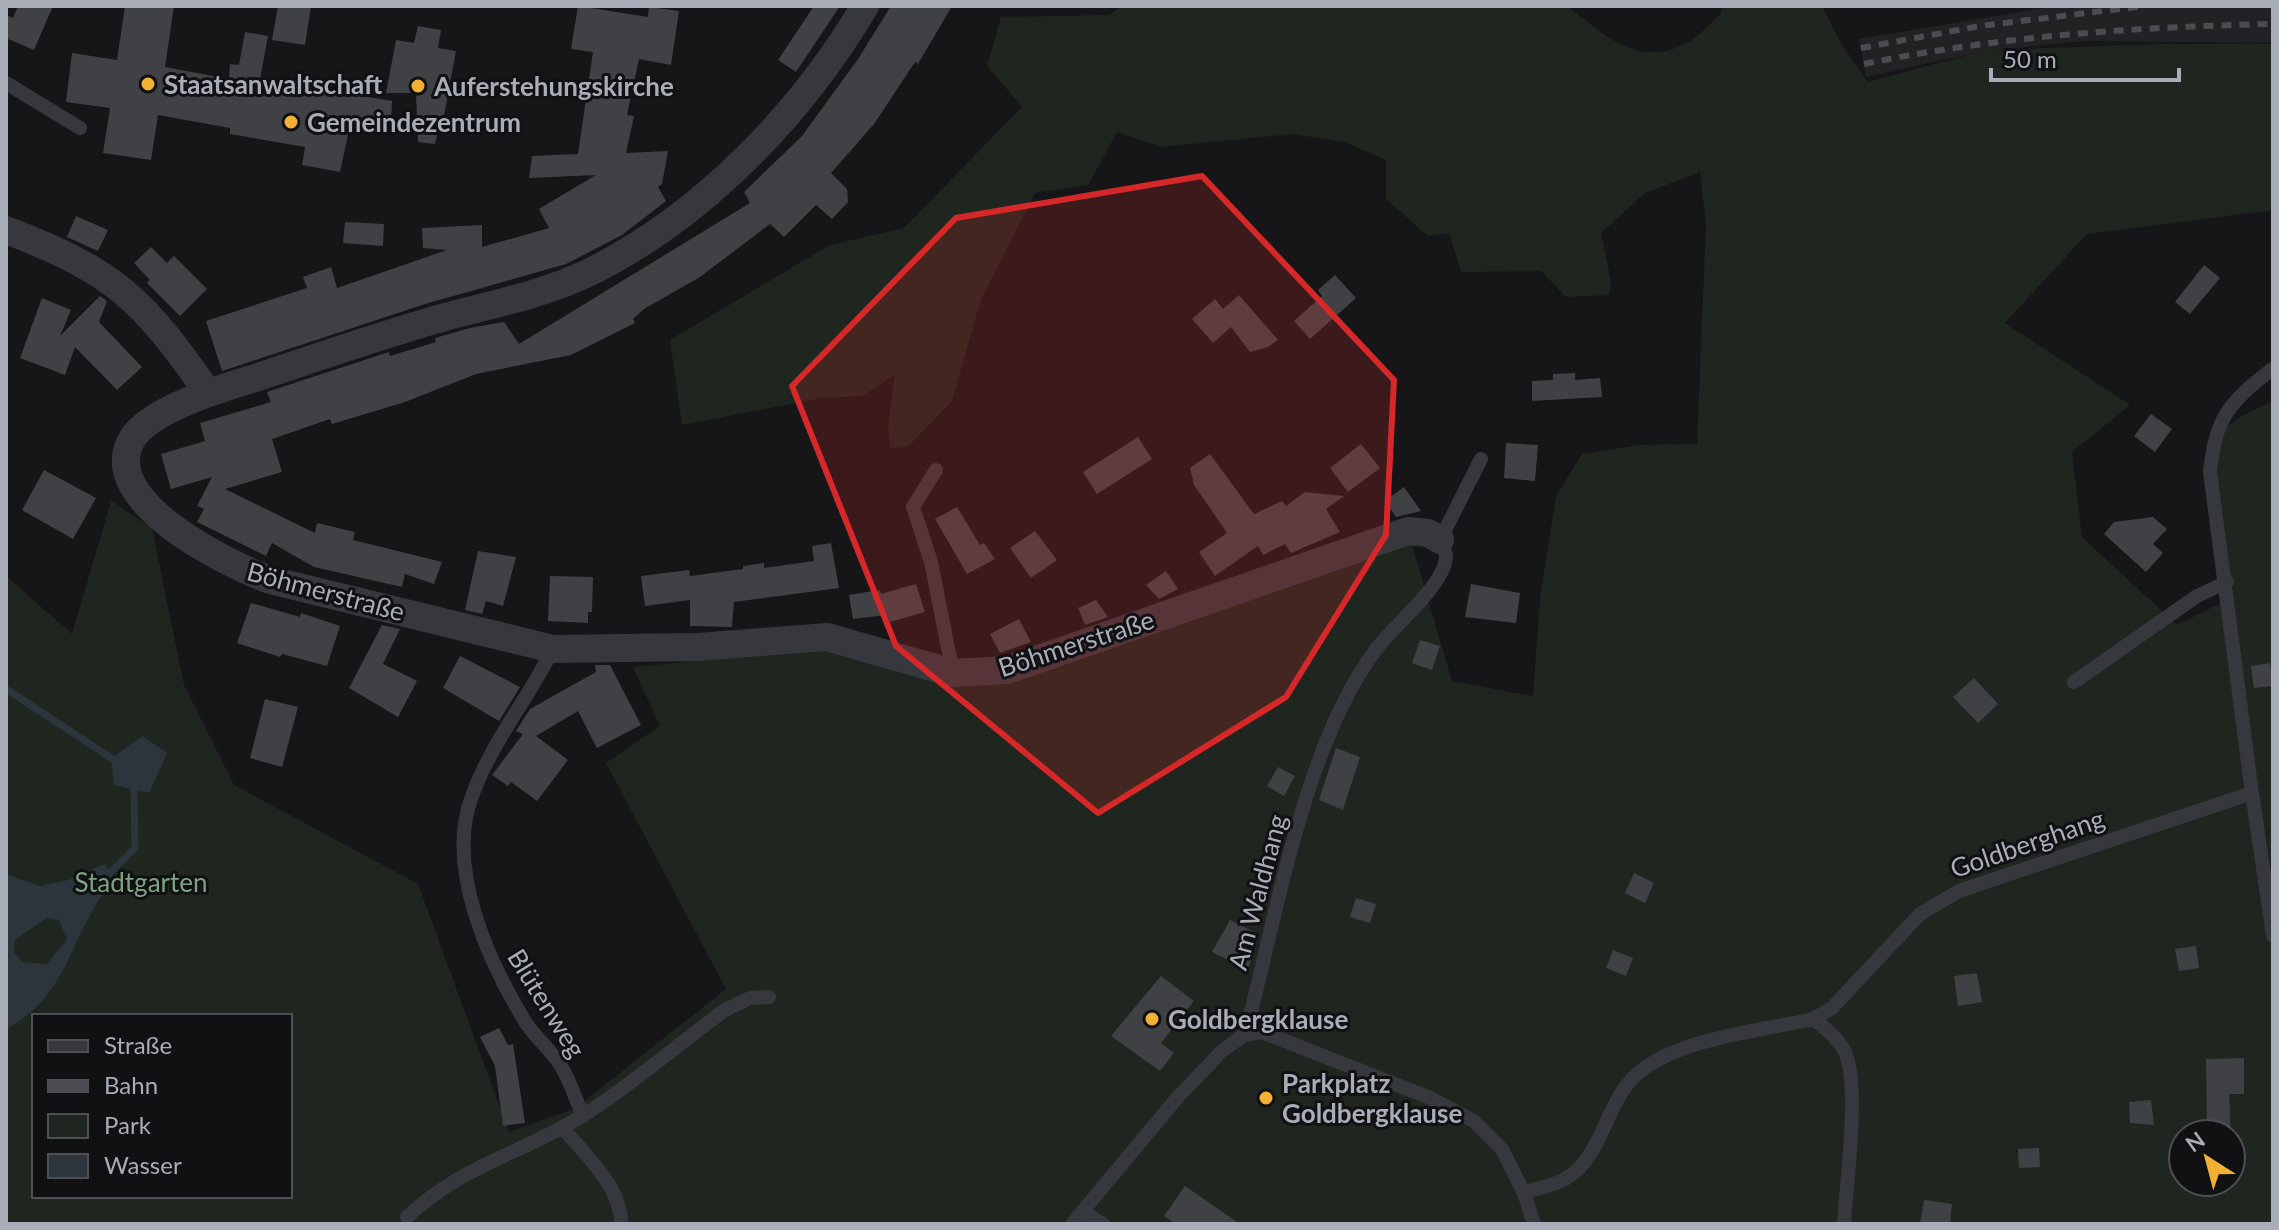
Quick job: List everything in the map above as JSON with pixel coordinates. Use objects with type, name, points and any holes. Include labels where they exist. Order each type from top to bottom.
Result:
[{"type":"street","name":"Böhmerstraße","points":[[865,6],[806,91],[743,160],[679,215],[622,255],[554,286],[387,334],[208,393],[145,425],[134,435],[127,448],[127,467],[132,483],[146,503],[186,539],[232,565],[270,580],[553,649],[698,647],[827,637],[953,673],[1007,670],[1408,531],[1428,533],[1440,540]]},
{"type":"street","points":[[6,230],[66,253],[125,291],[168,335],[208,393]]},
{"type":"lane","points":[[6,83],[80,128]]},
{"type":"lane","points":[[2272,369],[2235,398],[2213,440],[2210,472],[2273,936]]},
{"type":"lane","points":[[1440,540],[1481,459]]},
{"type":"lane","points":[[936,470],[913,507],[931,562],[953,673]]},
{"type":"lane","name":"Am Waldhang","points":[[1253,1033],[1251,1012],[1296,832],[1346,694],[1360,670],[1441,573],[1446,556],[1440,540]]},
{"type":"lane","points":[[2074,682],[2197,596],[2227,582]]},
{"type":"lane","name":"Blütenweg","points":[[553,649],[530,695],[496,743],[470,801],[462,836],[465,870],[487,952],[528,1025],[561,1066],[583,1116]]},
{"type":"lane","name":"Goldberghang","points":[[1813,1019],[1832,1008],[1935,902],[1959,891],[2252,793]]},
{"type":"lane","points":[[407,1217],[428,1198],[481,1164],[583,1116],[725,1010],[750,998],[769,997]]},
{"type":"lane","points":[[1524,1193],[1566,1179],[1581,1165],[1594,1146],[1615,1098],[1639,1072],[1688,1047],[1813,1019],[1831,1032],[1845,1052],[1852,1101],[1844,1224]]},
{"type":"lane","points":[[1072,1224],[1214,1060],[1236,1039],[1253,1033],[1272,1035],[1428,1097],[1474,1121],[1502,1149],[1524,1193],[1534,1224]]},
{"type":"lane","points":[[562,1127],[610,1187],[621,1210],[621,1224]]},
{"type":"lane","points":[[1083,1212],[1103,1224]]},
{"type":"highlighted area","points":[[1202,176],[1394,380],[1386,535],[1286,697],[1098,813],[896,646],[792,386],[956,218]]},
{"type":"shaded area","points":[[2055,6],[2273,6],[2273,43],[2083,41],[1985,51],[1866,77],[1859,39]]},
{"type":"green space","name":"Stadtgarten","points":[[1122,6],[1567,6],[1620,44],[1649,52],[1665,51],[1688,42],[1721,13],[1722,6],[1822,6],[1840,42],[1868,82],[1987,50],[2273,44],[2273,210],[2087,234],[2005,323],[2130,405],[2072,452],[2082,537],[2177,625],[2225,601],[2209,440],[2242,416],[2273,401],[2273,1224],[6,1224],[6,576],[72,634],[111,501],[152,528],[184,685],[234,785],[418,884],[509,1132],[574,1109],[726,989],[606,763],[660,726],[633,667],[832,648],[972,680],[1408,531],[1452,681],[1533,696],[1540,598],[1556,496],[1582,454],[1640,445],[1697,444],[1706,225],[1700,172],[1645,193],[1601,233],[1611,281],[1609,295],[1566,297],[1541,271],[1461,272],[1449,233],[1428,236],[1386,199],[1386,160],[1344,142],[1293,134],[1161,147],[1117,132],[1088,185],[1035,193],[981,299],[952,401],[909,446],[890,449],[888,425],[895,374],[863,396],[821,398],[682,425],[670,340],[830,245],[904,228],[1022,107],[987,66],[1001,17],[1109,15]]},
{"type":"water","points":[[143,736],[167,753],[149,793],[114,785],[111,758]]},
{"type":"water","points":[[104,864],[116,878],[100,898],[58,980],[45,998],[28,1015],[6,1029],[6,874],[40,886],[68,880]],"holes":[[[47,918],[59,920],[67,939],[47,964],[22,962],[14,952],[14,941]]]},
{"type":"building","points":[[18,6],[53,6],[34,50],[6,38],[6,15],[13,18]]},
{"type":"building","points":[[125,6],[174,6],[165,67],[229,79],[230,64],[239,65],[245,32],[268,36],[260,79],[392,101],[391,123],[352,116],[340,172],[302,165],[305,147],[230,134],[230,128],[158,115],[151,160],[103,153],[110,108],[66,102],[72,53],[117,60]]},
{"type":"building","points":[[278,6],[311,6],[305,45],[272,40]]},
{"type":"building","points":[[578,6],[648,17],[649,7],[679,11],[671,65],[639,59],[627,115],[634,116],[626,153],[668,151],[662,184],[658,187],[666,201],[622,235],[566,264],[425,304],[222,371],[206,321],[307,288],[303,277],[331,267],[337,288],[447,250],[423,248],[422,228],[482,225],[482,247],[549,228],[539,209],[596,175],[529,178],[532,156],[578,154],[593,52],[571,49]]},
{"type":"building","points":[[814,6],[840,6],[796,72],[778,60]]},
{"type":"building","points":[[891,6],[952,6],[918,64],[915,62],[874,124],[831,173],[847,189],[848,202],[832,219],[816,205],[784,237],[770,224],[700,277],[644,309],[633,319],[635,323],[571,355],[476,374],[405,402],[332,424],[330,419],[272,439],[282,472],[225,489],[315,533],[317,523],[355,532],[353,540],[442,562],[434,584],[405,574],[402,587],[314,567],[272,543],[266,556],[197,522],[204,509],[197,506],[212,477],[171,489],[161,454],[205,441],[200,423],[271,402],[267,392],[389,352],[390,356],[436,342],[435,338],[470,328],[504,322],[519,344],[750,203],[744,192],[802,136],[858,59]]},
{"type":"building","name":"Auferstehungskirche","points":[[418,26],[441,30],[438,48],[456,51],[441,132],[438,131],[435,144],[418,142],[416,93],[386,93],[396,40],[414,43]]},
{"type":"building","points":[[76,216],[108,230],[98,251],[67,237]]},
{"type":"building","points":[[345,222],[384,224],[383,246],[343,243]]},
{"type":"building","points":[[151,247],[167,263],[174,256],[207,289],[180,316],[147,283],[150,280],[134,263]]},
{"type":"building","points":[[2204,265],[2220,278],[2190,314],[2175,302]]},
{"type":"building","points":[[1335,275],[1356,298],[1310,339],[1294,321],[1322,296],[1318,290]]},
{"type":"building","points":[[1239,295],[1278,340],[1268,347],[1250,352],[1231,327],[1213,343],[1192,319],[1215,299],[1223,309]]},
{"type":"building","points":[[100,296],[107,301],[99,322],[142,367],[117,390],[75,347],[65,375],[20,358],[42,298],[71,310],[60,336]]},
{"type":"building","points":[[1575,373],[1575,380],[1600,378],[1602,397],[1532,401],[1532,381],[1553,380],[1553,374]]},
{"type":"building","points":[[2151,414],[2172,429],[2155,452],[2134,436]]},
{"type":"building","points":[[1138,437],[1152,459],[1097,494],[1083,472]]},
{"type":"building","points":[[1506,443],[1538,445],[1535,481],[1504,478]]},
{"type":"building","points":[[1361,444],[1380,468],[1348,492],[1330,468]]},
{"type":"building","points":[[1210,454],[1254,514],[1282,501],[1286,506],[1305,492],[1344,496],[1326,509],[1340,532],[1291,553],[1285,544],[1263,555],[1258,546],[1215,576],[1199,552],[1227,533],[1194,485],[1190,468]]},
{"type":"building","points":[[44,470],[96,498],[73,539],[22,510]]},
{"type":"building","points":[[1404,487],[1421,511],[1396,517],[1385,501]]},
{"type":"building","points":[[957,507],[980,545],[984,543],[995,559],[967,574],[935,519]]},
{"type":"building","points":[[2153,517],[2167,529],[2153,544],[2163,553],[2146,572],[2104,534],[2114,522]]},
{"type":"building","points":[[1035,531],[1057,560],[1031,578],[1010,548]]},
{"type":"building","points":[[831,543],[839,588],[734,602],[732,627],[690,626],[690,600],[645,606],[641,576],[689,570],[690,576],[764,563],[764,568],[814,561],[812,546]]},
{"type":"building","points":[[478,551],[516,557],[503,606],[486,601],[482,614],[465,610]]},
{"type":"building","points":[[1166,571],[1178,589],[1159,599],[1146,585]]},
{"type":"building","points":[[550,576],[593,577],[592,612],[588,612],[588,623],[548,621]]},
{"type":"building","points":[[916,584],[925,612],[890,622],[887,615],[853,619],[849,595],[880,590],[881,594]]},
{"type":"building","points":[[1471,584],[1520,593],[1516,623],[1465,617]]},
{"type":"building","points":[[1096,600],[1108,617],[1085,625],[1078,608]]},
{"type":"building","points":[[251,603],[300,617],[301,613],[340,626],[327,666],[282,654],[280,657],[237,643]]},
{"type":"building","points":[[1019,619],[1031,642],[1000,653],[990,634]]},
{"type":"building","points":[[382,625],[400,629],[383,664],[417,681],[398,717],[349,688]]},
{"type":"building","points":[[1420,640],[1440,646],[1432,670],[1412,663]]},
{"type":"building","points":[[460,656],[520,687],[499,721],[443,688]]},
{"type":"building","points":[[2270,663],[2273,686],[2254,688],[2251,666]]},
{"type":"building","points":[[595,665],[610,665],[641,725],[597,748],[578,711],[536,736],[568,760],[537,801],[511,782],[508,786],[492,775],[523,734],[516,731],[530,709],[596,672]]},
{"type":"building","points":[[1974,678],[1998,704],[1978,723],[1953,697]]},
{"type":"building","points":[[265,699],[298,707],[282,767],[250,758]]},
{"type":"building","points":[[1336,748],[1360,757],[1343,810],[1319,800]]},
{"type":"building","points":[[1278,767],[1295,776],[1284,796],[1267,786]]},
{"type":"building","points":[[1634,873],[1654,883],[1645,903],[1625,893]]},
{"type":"building","points":[[1356,898],[1376,904],[1370,923],[1350,917]]},
{"type":"building","points":[[1230,920],[1258,934],[1248,970],[1212,952]]},
{"type":"building","points":[[2196,946],[2199,968],[2179,971],[2175,949]]},
{"type":"building","points":[[1613,950],[1633,958],[1626,976],[1606,968]]},
{"type":"building","points":[[1977,973],[1982,1002],[1958,1006],[1954,976]]},
{"type":"building","name":"Goldbergklause","points":[[1161,976],[1194,1001],[1161,1043],[1174,1053],[1160,1071],[1111,1036]]},
{"type":"building","points":[[499,1028],[508,1045],[513,1044],[525,1123],[503,1126],[495,1066],[480,1037]]},
{"type":"building","points":[[2244,1058],[2244,1094],[2229,1094],[2230,1118],[2207,1118],[2206,1059]]},
{"type":"building","points":[[2151,1100],[2154,1125],[2130,1123],[2129,1102]]},
{"type":"building","points":[[2039,1148],[2040,1167],[2019,1168],[2018,1149]]},
{"type":"building","points":[[1185,1186],[1240,1224],[1176,1224],[1164,1216]]},
{"type":"building","points":[[1924,1200],[1952,1204],[1950,1224],[1920,1224]]},
{"type":"waterway","points":[[6,689],[111,758]]},
{"type":"waterway","points":[[111,872],[135,848],[134,790]]},
{"type":"railway","points":[[1861,48],[1980,26],[2144,6]]},
{"type":"railway","points":[[1864,64],[1965,46],[2067,35],[2273,24]]},
{"type":"place","name":"Staatsanwaltschaft","points":[[148,84]]},
{"type":"place","name":"Auferstehungskirche","points":[[418,86]]},
{"type":"place","name":"Gemeindezentrum","points":[[291,122]]},
{"type":"place","name":"Goldbergklause","points":[[1152,1019]]},
{"type":"place","name":"Parkplatz Goldbergklause","points":[[1266,1098]]}]
